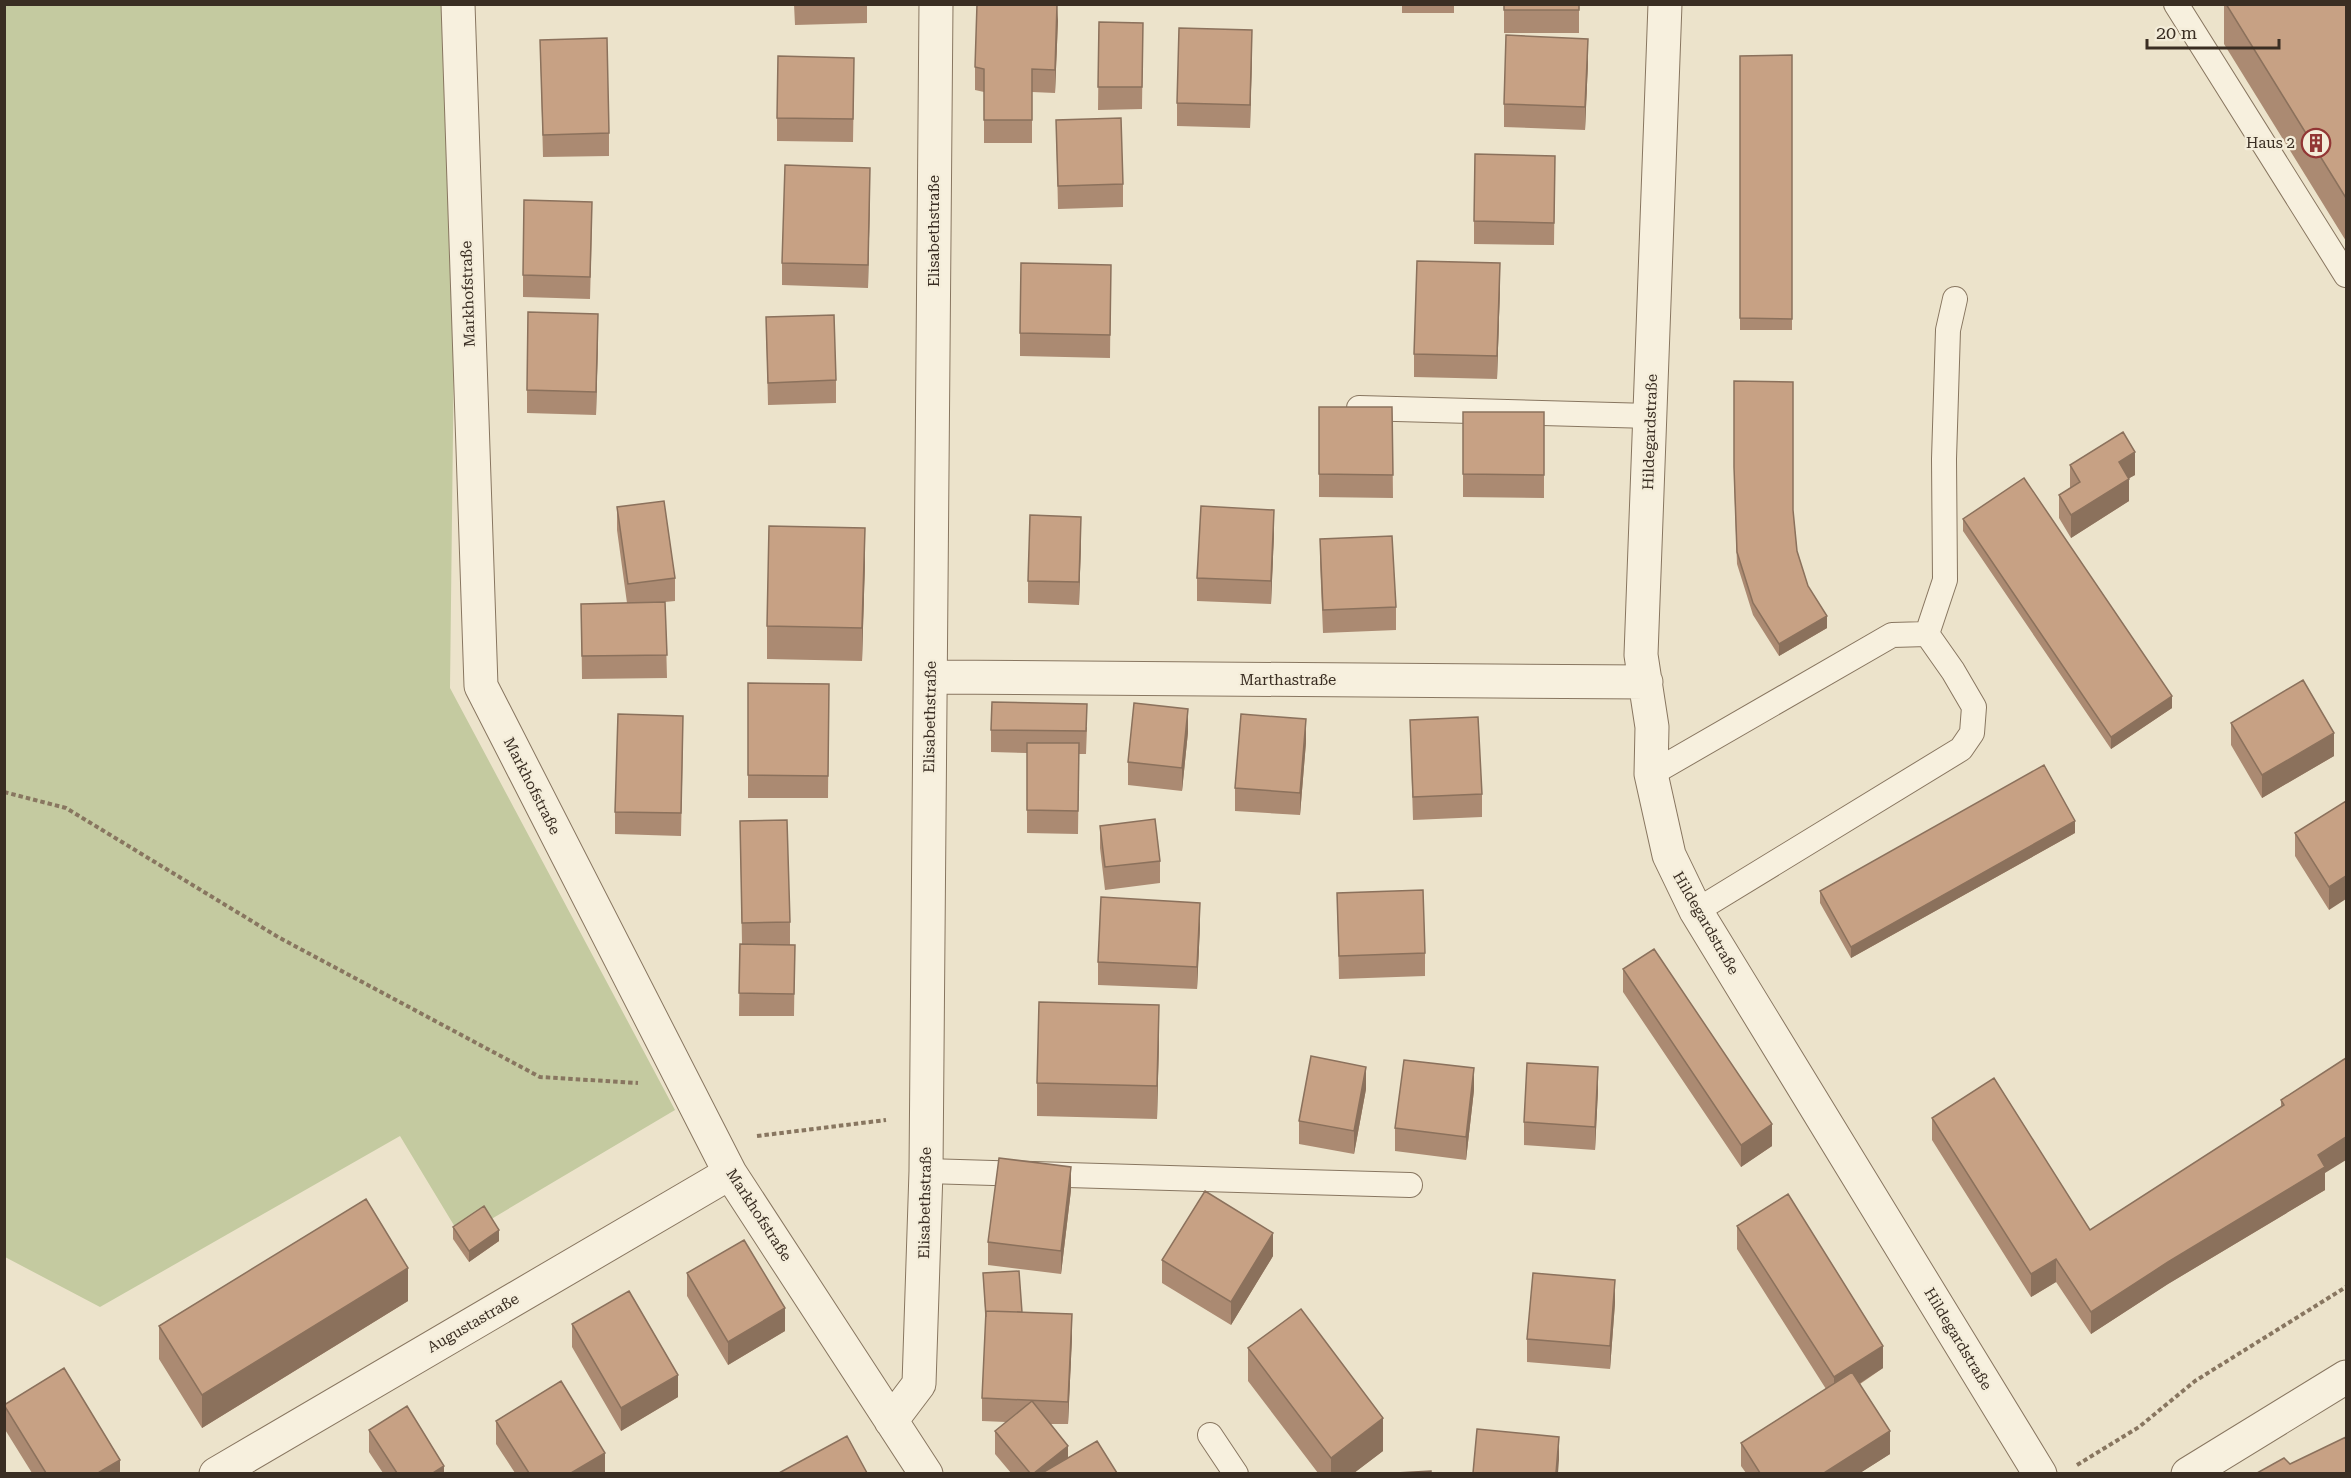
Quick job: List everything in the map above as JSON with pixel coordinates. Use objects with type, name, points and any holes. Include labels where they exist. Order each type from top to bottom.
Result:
[{"type":"street","name":"Markhofstraße","points":[[458,4],[481,686],[730,1173],[926,1473]]},
{"type":"street","name":"Elisabethstraße","points":[[891,1421],[919,1384],[926,1171],[936,4]]},
{"type":"street","name":"Hildegardstraße","points":[[1665,4],[1641,655],[1652,727],[1651,774],[1669,855],[1696,911],[2040,1473]]},
{"type":"street","name":"Marthastraße","points":[[931,677],[1646,682]]},
{"type":"street","name":"Augustastraße","points":[[216,1473],[730,1173]]},
{"type":"street","points":[[2188,1473],[2346,1377]]},
{"type":"lane","points":[[2176,4],[2346,275]]},
{"type":"lane","points":[[1927,634],[1945,580],[1944,459],[1948,330],[1955,299]]},
{"type":"lane","points":[[1335,408],[1650,416]]},
{"type":"lane","points":[[1651,774],[1875,643],[1892,635],[1927,634]]},
{"type":"lane","points":[[1696,911],[1961,749],[1972,733],[1974,707],[1953,671],[1927,634]]},
{"type":"lane","points":[[926,1171],[1410,1185]]},
{"type":"lane","points":[[1210,1435],[1236,1473]]},
{"type":"path","points":[[4,792],[66,807],[278,937],[540,1077],[687,1086]]},
{"type":"path","points":[[714,1141],[926,1116]]},
{"type":"path","points":[[2073,1468],[2139,1427],[2195,1381],[2346,1287]]},
{"type":"green space","points":[[4,5],[458,5],[450,688],[675,1110],[461,1237],[400,1136],[100,1307],[5,1257]]},
{"type":"building","points":[[977,4],[1057,4],[1055,70],[1032,69],[1032,120],[984,120],[984,69],[975,67]]},
{"type":"building","points":[[1504,4],[1579,4],[1579,10],[1504,10]]},
{"type":"building","name":"Haus 2","points":[[2226,4],[2346,4],[2346,198]]},
{"type":"building","points":[[1099,22],[1143,23],[1142,87],[1098,87]]},
{"type":"building","points":[[1179,28],[1252,30],[1250,105],[1177,103]]},
{"type":"building","points":[[1506,35],[1588,39],[1585,107],[1504,104]]},
{"type":"building","points":[[607,38],[609,133],[543,135],[540,40]]},
{"type":"building","points":[[1792,55],[1792,319],[1740,318],[1740,56]]},
{"type":"building","points":[[778,56],[854,58],[853,119],[777,118]]},
{"type":"building","points":[[1121,118],[1123,184],[1058,186],[1056,120]]},
{"type":"building","points":[[1475,154],[1555,156],[1554,223],[1474,221]]},
{"type":"building","points":[[785,165],[870,168],[868,265],[782,263]]},
{"type":"building","points":[[524,200],[592,202],[590,277],[523,275]]},
{"type":"building","points":[[1417,261],[1500,263],[1497,356],[1414,354]]},
{"type":"building","points":[[1021,263],[1111,265],[1110,335],[1020,333]]},
{"type":"building","points":[[528,312],[598,314],[596,392],[527,390]]},
{"type":"building","points":[[834,315],[836,380],[768,383],[766,317]]},
{"type":"building","points":[[1734,381],[1793,382],[1793,510],[1797,551],[1808,586],[1827,616],[1779,644],[1753,603],[1737,552]]},
{"type":"building","points":[[1319,407],[1392,407],[1393,475],[1319,474]]},
{"type":"building","points":[[1463,412],[1544,412],[1544,475],[1463,474]]},
{"type":"building","points":[[2123,432],[2135,452],[2119,462],[2129,479],[2071,515],[2059,495],[2080,482],[2070,465]]},
{"type":"building","points":[[2024,478],[2172,696],[2111,737],[1963,519]]},
{"type":"building","points":[[664,501],[675,578],[628,584],[617,507]]},
{"type":"building","points":[[1201,506],[1274,510],[1271,581],[1197,578]]},
{"type":"building","points":[[1030,515],[1081,517],[1079,582],[1028,581]]},
{"type":"building","points":[[769,526],[865,528],[862,628],[767,626]]},
{"type":"building","points":[[1392,536],[1396,607],[1323,610],[1320,539]]},
{"type":"building","points":[[665,602],[667,655],[582,656],[581,604]]},
{"type":"building","points":[[2303,680],[2334,733],[2262,775],[2231,723]]},
{"type":"building","points":[[748,683],[829,684],[828,776],[748,775]]},
{"type":"building","points":[[992,702],[1087,704],[1086,731],[991,730]]},
{"type":"building","points":[[1134,703],[1188,709],[1182,768],[1128,762]]},
{"type":"building","points":[[618,714],[683,716],[681,813],[615,812]]},
{"type":"building","points":[[1241,714],[1306,719],[1300,793],[1235,788]]},
{"type":"building","points":[[1478,717],[1482,794],[1413,797],[1410,720]]},
{"type":"building","points":[[1027,743],[1079,743],[1078,811],[1027,810]]},
{"type":"building","points":[[2044,765],[2075,821],[1851,947],[1820,891]]},
{"type":"building","points":[[2346,801],[2346,876],[2329,887],[2295,833]]},
{"type":"building","points":[[1155,819],[1160,861],[1105,867],[1100,826]]},
{"type":"building","points":[[787,820],[790,922],[742,923],[740,821]]},
{"type":"building","points":[[1423,890],[1425,953],[1339,956],[1337,893]]},
{"type":"building","points":[[1101,897],[1200,903],[1197,967],[1098,962]]},
{"type":"building","points":[[740,944],[795,945],[794,994],[739,993]]},
{"type":"building","points":[[1654,949],[1772,1124],[1741,1145],[1623,969]]},
{"type":"building","points":[[1039,1002],[1159,1005],[1157,1086],[1037,1083]]},
{"type":"building","points":[[1311,1056],[1366,1067],[1354,1131],[1299,1121]]},
{"type":"building","points":[[2346,1058],[2346,1137],[2318,1155],[2325,1167],[2168,1262],[2091,1312],[2056,1259],[2031,1274],[1932,1118],[1994,1078],[2090,1230],[2284,1105],[2281,1100]]},
{"type":"building","points":[[1404,1060],[1474,1068],[1466,1137],[1395,1128]]},
{"type":"building","points":[[1527,1063],[1598,1067],[1595,1127],[1524,1122]]},
{"type":"building","points":[[999,1158],[1071,1167],[1061,1251],[988,1242]]},
{"type":"building","points":[[1205,1191],[1273,1233],[1231,1302],[1162,1260]]},
{"type":"building","points":[[1788,1194],[1883,1346],[1834,1377],[1737,1226]]},
{"type":"building","points":[[366,1199],[408,1268],[202,1395],[159,1326]]},
{"type":"building","points":[[484,1206],[499,1230],[469,1251],[453,1227]]},
{"type":"building","points":[[744,1240],[785,1308],[728,1342],[687,1273]]},
{"type":"building","points":[[1019,1271],[1022,1312],[986,1311],[986,1317],[983,1273]]},
{"type":"building","points":[[1533,1273],[1615,1280],[1610,1346],[1527,1339]]},
{"type":"building","points":[[629,1291],[678,1375],[621,1408],[572,1324]]},
{"type":"building","points":[[1301,1309],[1383,1418],[1331,1458],[1248,1348]]},
{"type":"building","points":[[986,1311],[1072,1314],[1068,1402],[982,1398]]},
{"type":"building","points":[[64,1368],[120,1460],[98,1473],[46,1473],[4,1405]]},
{"type":"building","points":[[1852,1372],[1890,1431],[1824,1473],[1760,1473],[1741,1443]]},
{"type":"building","points":[[561,1381],[605,1453],[571,1473],[529,1473],[496,1421]]},
{"type":"building","points":[[1032,1401],[1068,1446],[1034,1473],[1030,1473],[995,1431]]},
{"type":"building","points":[[407,1406],[444,1466],[433,1473],[397,1473],[369,1430]]},
{"type":"building","points":[[1477,1429],[1559,1437],[1556,1473],[1473,1473]]},
{"type":"building","points":[[847,1436],[867,1473],[779,1473]]},
{"type":"building","points":[[2346,1437],[2346,1473],[2257,1473],[2284,1458],[2290,1464]]},
{"type":"building","points":[[1097,1441],[1117,1473],[1042,1473]]},
{"type":"building","points":[[1431,1471],[1431,1473],[1396,1473]]},
{"type":"place","name":"Haus 2","points":[[2316,143]]}]
